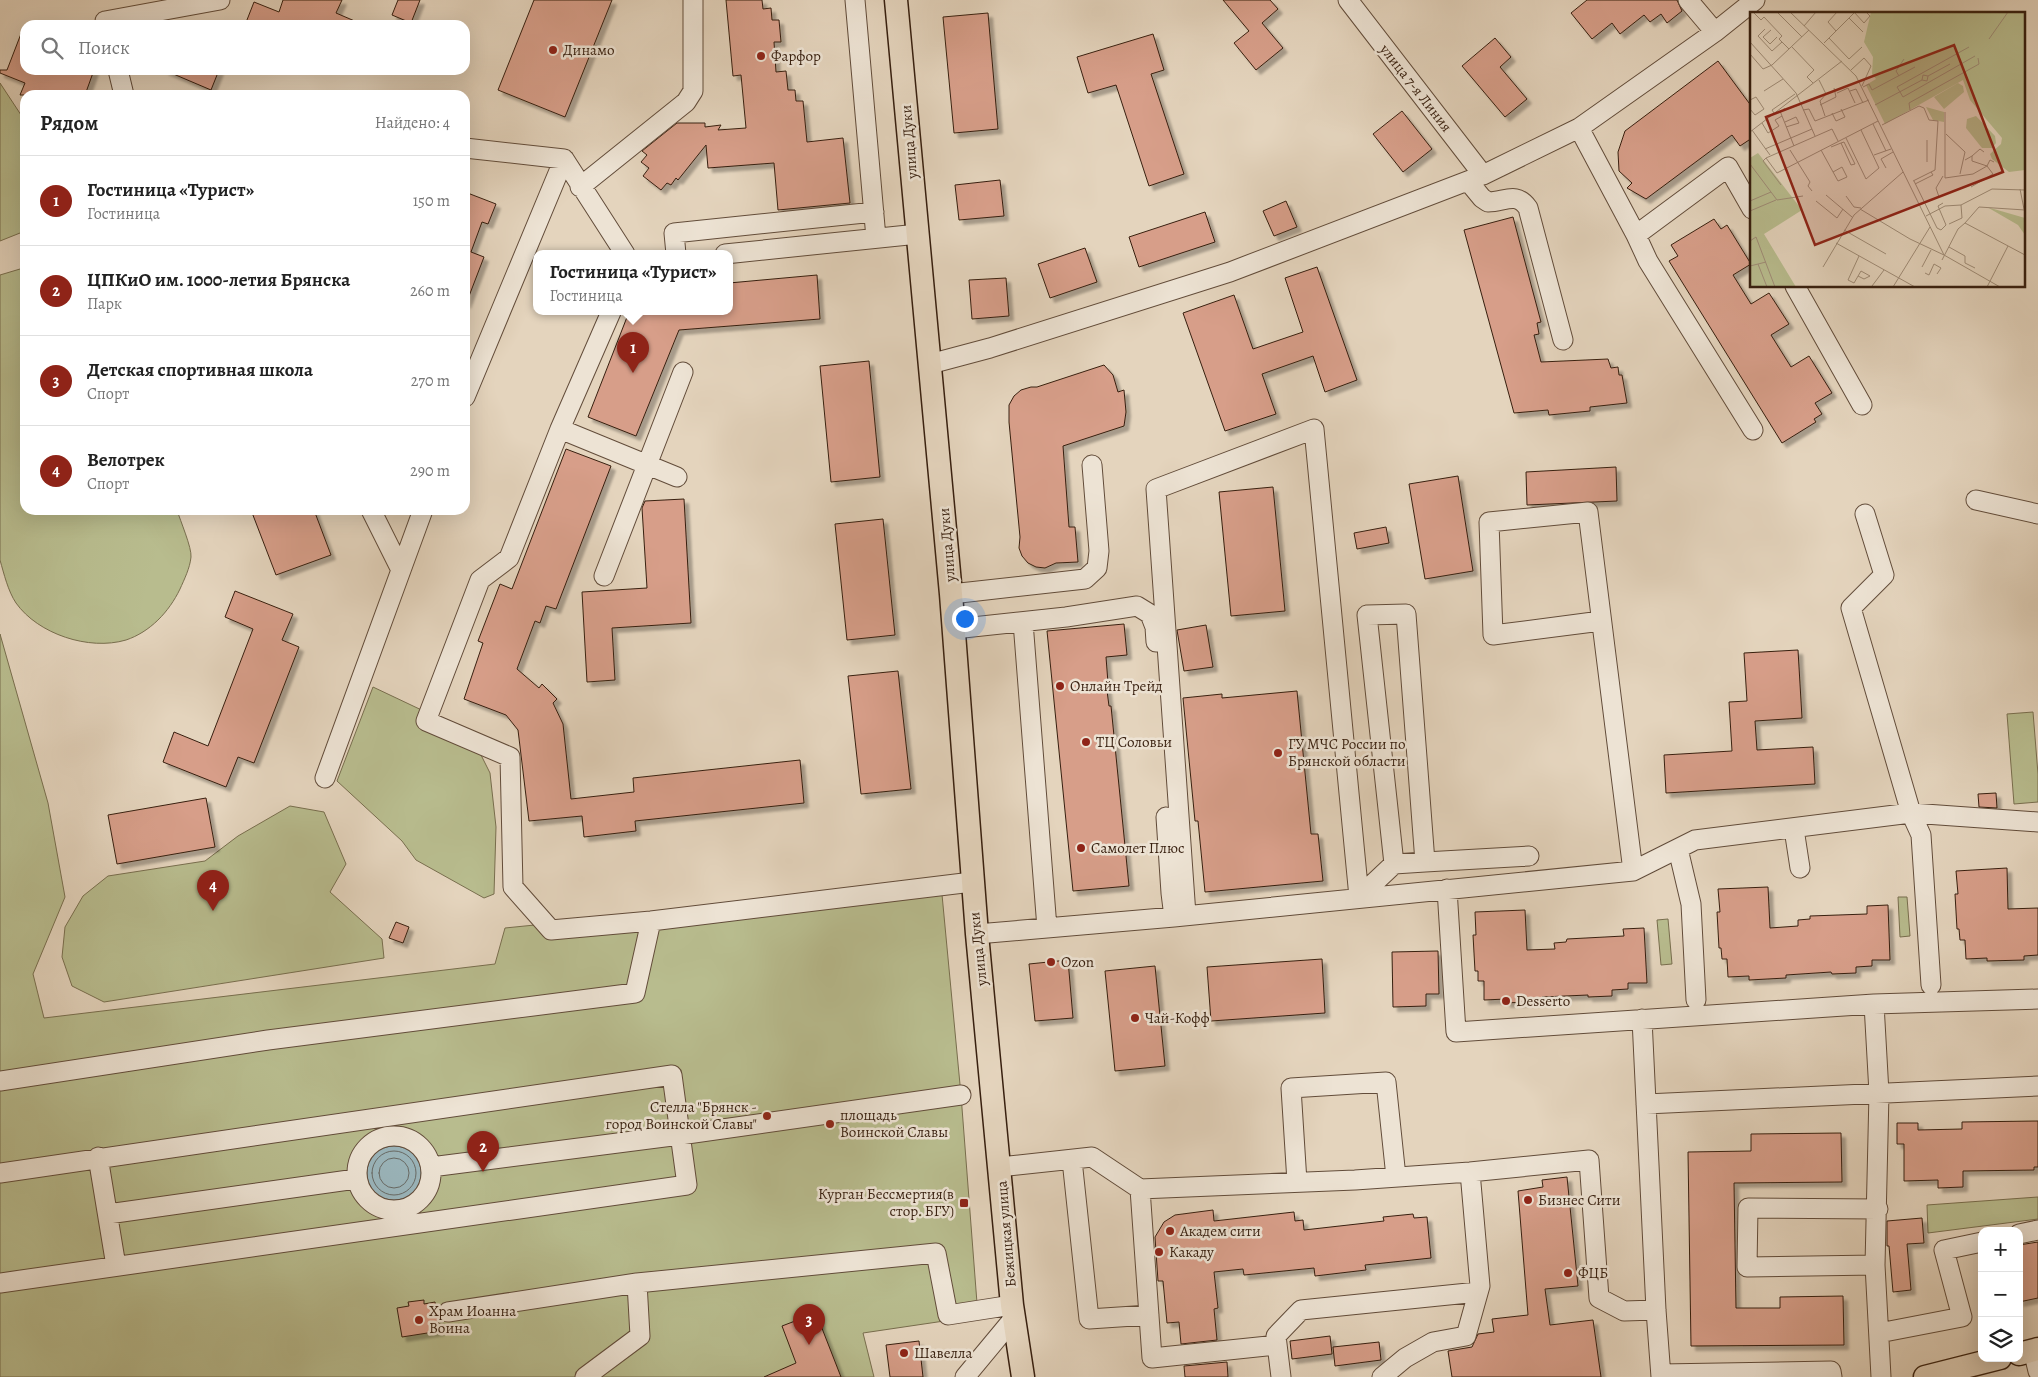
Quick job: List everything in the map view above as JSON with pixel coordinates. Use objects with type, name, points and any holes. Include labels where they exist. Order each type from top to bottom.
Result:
[{"type":"main road","name":"улица Дуки","points":[[896,0],[954,629],[976,934],[993,1091]]},
{"type":"main road","name":"Бежицкая улица","points":[[993,1091],[1013,1311],[1023,1377]]},
{"type":"main road","points":[[1938,1375],[1985,1362]]},
{"type":"street","points":[[110,20],[220,0]]},
{"type":"street","points":[[580,187],[686,102],[692,91],[693,0]]},
{"type":"street","points":[[855,0],[876,238]]},
{"type":"street","name":"улица 7-я Линия","points":[[1348,0],[1476,178],[1488,202],[1516,198],[1523,201],[1528,208],[1563,340]]},
{"type":"street","points":[[1688,0],[1715,32]]},
{"type":"street","points":[[930,364],[990,348],[1230,272],[1476,178],[1579,128],[1715,32],[1755,0]]},
{"type":"street","points":[[119,75],[123,90]]},
{"type":"street","points":[[1579,128],[1648,261],[1753,430]]},
{"type":"street","points":[[470,149],[564,159]]},
{"type":"street","points":[[564,159],[580,187],[622,250]]},
{"type":"street","points":[[470,386],[564,159]]},
{"type":"street","points":[[1636,235],[1728,167],[1750,206]]},
{"type":"street","points":[[676,250],[674,233],[874,212]]},
{"type":"street","points":[[733,253],[918,234]]},
{"type":"street","points":[[1796,288],[1862,405]]},
{"type":"street","points":[[611,315],[560,429],[509,558],[480,580],[426,721],[510,757],[513,887],[551,930],[972,882]]},
{"type":"street","points":[[604,576],[683,372]]},
{"type":"street","points":[[560,429],[677,477]]},
{"type":"street","points":[[1180,916],[1156,489],[1314,429],[1359,897]]},
{"type":"street","points":[[951,594],[1084,579],[1097,568],[1099,551],[1092,465]]},
{"type":"street","points":[[1976,500],[2038,514]]},
{"type":"street","points":[[1601,621],[1493,635],[1488,522],[1588,512],[1633,871]]},
{"type":"street","points":[[1865,514],[1884,575],[1851,608],[1911,813],[1921,835],[1931,986]]},
{"type":"street","points":[[374,515],[401,570]]},
{"type":"street","points":[[325,778],[421,515]]},
{"type":"street","points":[[954,629],[1023,622],[1137,606],[1150,614],[1155,628],[1171,893],[1180,916]]},
{"type":"street","points":[[1394,864],[1367,615],[1406,614],[1425,862]]},
{"type":"street","points":[[1023,622],[1047,928]]},
{"type":"street","points":[[976,934],[1180,916],[1446,889],[1567,885],[1633,871],[1695,840],[1911,813],[2038,822]]},
{"type":"street","points":[[1794,829],[1800,868]]},
{"type":"street","points":[[1678,849],[1691,904],[1696,1000]]},
{"type":"street","points":[[1359,897],[1394,864],[1529,856]]},
{"type":"street","points":[[1446,889],[1456,1032],[1874,1004],[2038,999]]},
{"type":"street","points":[[0,1081],[268,1040],[635,993],[651,920]]},
{"type":"street","points":[[1874,1004],[1879,1094],[1878,1209],[1875,1265],[1880,1377]]},
{"type":"street","points":[[1642,1019],[1661,1376],[1831,1371],[1832,1377]]},
{"type":"street","points":[[0,1173],[98,1157],[672,1075],[687,1185],[401,1218],[116,1266],[0,1283]]},
{"type":"street","points":[[1297,1182],[1291,1088],[1386,1082],[1396,1177]]},
{"type":"street","points":[[1646,1104],[2038,1086]]},
{"type":"street","points":[[431,1167],[680,1135],[961,1095]]},
{"type":"street","points":[[385,1116],[388,1136]]},
{"type":"street","points":[[388,1136],[402,1136],[416,1142],[426,1153],[431,1167],[430,1182],[424,1195],[401,1218],[372,1203],[362,1192],[356,1179],[357,1164],[363,1151],[374,1141],[388,1136]]},
{"type":"street","points":[[98,1157],[116,1266]]},
{"type":"street","points":[[1000,1167],[1092,1157],[1140,1190],[1396,1177],[1470,1172],[1589,1160],[1599,1298],[1624,1311],[1656,1310]]},
{"type":"street","points":[[1072,1160],[1089,1319],[1149,1315]]},
{"type":"street","points":[[1382,1377],[1405,1358],[1433,1342],[1466,1336],[1480,1286],[1470,1172]]},
{"type":"street","points":[[108,1214],[356,1179]]},
{"type":"street","points":[[1140,1190],[1152,1358],[1278,1345]]},
{"type":"street","points":[[1875,1265],[1747,1267],[1748,1208],[1878,1209]]},
{"type":"street","points":[[2023,1233],[2038,1230]]},
{"type":"street","points":[[1879,1334],[1962,1317],[1944,1250],[1978,1243]]},
{"type":"street","points":[[448,1312],[637,1283],[936,1253],[948,1315],[1013,1311]]},
{"type":"street","points":[[585,1377],[640,1336],[637,1283]]},
{"type":"street","points":[[1281,1377],[1276,1336],[1301,1310],[1478,1292]]},
{"type":"street","points":[[965,1377],[1013,1311]]},
{"type":"green space","points":[[0,83],[20,113],[20,233],[0,241]]},
{"type":"green space","points":[[20,269],[20,515],[179,515],[190,547],[191,557],[188,570],[170,606],[151,626],[126,640],[112,643],[96,643],[65,637],[51,631],[26,614],[16,603],[8,588],[0,560],[0,275]]},
{"type":"green space","points":[[0,634],[48,803],[65,897],[33,974],[44,1018],[495,964],[505,928],[941,884],[961,1095],[978,1316],[863,1333],[874,1377],[0,1377]]},
{"type":"green space","points":[[373,687],[449,723],[475,743],[490,773],[496,827],[494,894],[484,898],[416,860],[402,841],[337,781]]},
{"type":"green space","points":[[2033,712],[2038,774],[2038,802],[2014,804],[2007,714]]},
{"type":"green space","points":[[290,806],[324,812],[346,864],[330,892],[382,939],[384,958],[104,1002],[72,986],[62,957],[65,927],[83,896],[108,876],[205,861],[238,836]]},
{"type":"green space","points":[[1898,897],[1907,897],[1910,936],[1900,937]]},
{"type":"green space","points":[[1668,919],[1672,964],[1661,965],[1657,920]]},
{"type":"green space","points":[[2038,1197],[2038,1219],[1928,1233],[1927,1205]]},
{"type":"water","points":[[394,1146],[404,1148],[413,1154],[419,1163],[421,1173],[419,1183],[413,1192],[404,1198],[394,1200],[384,1198],[375,1192],[369,1183],[367,1173],[369,1163],[375,1154],[384,1148]]},
{"type":"building","points":[[283,0],[342,0],[336,13],[352,20],[247,20],[254,2],[279,12]]},
{"type":"building","points":[[398,0],[420,0],[412,20],[404,20],[392,15]]},
{"type":"building","name":"Динамо","points":[[534,0],[612,0],[565,117],[498,90]]},
{"type":"building","points":[[726,0],[762,0],[763,9],[771,8],[772,20],[779,20],[781,42],[774,42],[776,72],[786,71],[788,90],[795,90],[796,101],[803,101],[807,142],[843,138],[850,203],[778,210],[774,163],[708,168],[706,145],[678,180],[676,178],[671,185],[667,183],[661,190],[643,176],[649,168],[641,162],[647,155],[642,151],[677,123],[705,123],[705,127],[721,125],[718,130],[746,128],[741,75],[733,76]]},
{"type":"building","points":[[1223,0],[1270,0],[1278,9],[1262,23],[1283,48],[1256,70],[1234,43],[1249,31]]},
{"type":"building","points":[[1587,0],[1677,0],[1682,11],[1667,23],[1661,14],[1650,22],[1644,15],[1620,34],[1612,23],[1592,39],[1571,13]]},
{"type":"building","points":[[988,13],[998,129],[954,133],[943,17]]},
{"type":"building","points":[[1153,34],[1164,70],[1151,74],[1184,174],[1149,186],[1116,85],[1088,93],[1077,57]]},
{"type":"building","points":[[20,36],[20,75],[92,75],[87,90],[22,90],[25,83],[0,73],[0,70],[7,70]]},
{"type":"building","points":[[1495,38],[1511,57],[1500,67],[1527,99],[1505,117],[1462,66]]},
{"type":"building","points":[[1718,61],[1750,104],[1750,139],[1740,146],[1732,135],[1646,199],[1627,188],[1632,183],[1619,171],[1618,152],[1625,131]]},
{"type":"building","points":[[176,75],[217,75],[211,90]]},
{"type":"building","points":[[1402,111],[1432,149],[1403,172],[1373,134]]},
{"type":"building","points":[[1000,180],[1004,216],[959,220],[955,185]]},
{"type":"building","points":[[470,194],[496,204],[488,224],[482,222],[471,252],[484,257],[470,294]]},
{"type":"building","points":[[1286,201],[1297,227],[1274,236],[1263,211]]},
{"type":"building","points":[[1205,212],[1215,242],[1139,267],[1129,237]]},
{"type":"building","points":[[1513,217],[1541,322],[1537,323],[1539,334],[1534,335],[1541,362],[1608,359],[1611,368],[1618,367],[1619,375],[1622,375],[1627,403],[1590,407],[1590,411],[1549,415],[1548,410],[1514,413],[1464,230]]},
{"type":"building","points":[[1714,219],[1721,229],[1727,225],[1750,262],[1750,265],[1733,275],[1751,304],[1769,293],[1789,324],[1771,335],[1791,367],[1809,356],[1832,393],[1815,403],[1822,414],[1814,419],[1816,422],[1782,443],[1669,261],[1678,256],[1671,245]]},
{"type":"building","points":[[1085,248],[1097,282],[1050,298],[1038,264]]},
{"type":"building","points":[[1317,267],[1357,380],[1325,392],[1313,356],[1262,374],[1276,414],[1225,431],[1183,313],[1234,295],[1253,349],[1303,332],[1285,278]]},
{"type":"building","points":[[817,275],[820,319],[679,330],[636,436],[588,417],[628,315],[733,315],[733,283]]},
{"type":"building","points":[[1006,278],[1009,316],[972,319],[969,280]]},
{"type":"building","points":[[869,361],[880,477],[831,482],[820,366]]},
{"type":"building","points":[[1104,365],[1113,375],[1118,392],[1124,390],[1126,412],[1124,426],[1063,446],[1069,527],[1075,527],[1078,562],[1056,563],[1045,568],[1036,567],[1028,563],[1022,556],[1019,548],[1020,537],[1009,405],[1014,396],[1021,390],[1037,387]]},
{"type":"building","points":[[566,449],[611,466],[556,609],[546,606],[540,623],[535,621],[517,669],[539,688],[542,684],[557,699],[553,703],[563,724],[571,799],[634,792],[633,778],[800,760],[804,803],[635,821],[636,831],[584,837],[582,816],[529,821],[518,730],[506,715],[464,699],[483,643],[478,641],[500,584],[512,589]]},
{"type":"building","points":[[1616,467],[1617,501],[1527,505],[1526,472]]},
{"type":"building","points":[[1458,476],[1473,571],[1425,579],[1409,484]]},
{"type":"building","points":[[1273,487],[1285,611],[1231,616],[1219,492]]},
{"type":"building","points":[[684,499],[691,623],[612,628],[615,680],[587,682],[582,592],[647,588],[642,508],[645,501]]},
{"type":"building","points":[[253,515],[316,515],[331,555],[276,575]]},
{"type":"building","points":[[883,519],[895,635],[847,640],[835,524]]},
{"type":"building","points":[[1386,527],[1389,543],[1357,549],[1354,533]]},
{"type":"building","points":[[235,591],[293,614],[282,640],[299,647],[254,763],[238,757],[226,787],[163,762],[174,732],[208,746],[253,629],[225,617]]},
{"type":"building","name":"ТЦ Соловьи","points":[[1124,624],[1127,655],[1106,657],[1108,683],[1106,683],[1109,706],[1111,706],[1129,886],[1073,891],[1047,631]]},
{"type":"building","points":[[1206,625],[1213,667],[1184,671],[1177,630]]},
{"type":"building","points":[[1798,650],[1802,718],[1755,721],[1757,750],[1813,747],[1815,784],[1666,793],[1664,755],[1732,751],[1729,702],[1747,701],[1744,653]]},
{"type":"building","points":[[898,671],[911,789],[861,794],[848,676]]},
{"type":"building","points":[[1297,691],[1311,834],[1318,834],[1323,881],[1205,892],[1198,821],[1195,821],[1183,698],[1222,694],[1222,698]]},
{"type":"building","points":[[1996,793],[1997,808],[1979,807],[1978,794]]},
{"type":"building","points":[[206,798],[215,847],[117,864],[108,815]]},
{"type":"building","points":[[2007,868],[2008,909],[2038,908],[2038,955],[2024,956],[2024,960],[1987,961],[1987,958],[1966,959],[1965,940],[1960,940],[1959,929],[1957,929],[1955,894],[1958,894],[1956,871]]},
{"type":"building","points":[[1768,887],[1770,928],[1798,926],[1798,920],[1810,919],[1810,916],[1867,914],[1867,906],[1888,905],[1890,960],[1872,960],[1872,966],[1856,967],[1856,973],[1832,974],[1831,972],[1786,975],[1786,978],[1749,980],[1749,976],[1728,977],[1727,959],[1722,959],[1721,948],[1719,948],[1717,912],[1720,912],[1718,889]]},
{"type":"building","points":[[1525,910],[1527,950],[1555,949],[1554,943],[1566,942],[1567,939],[1624,936],[1623,929],[1644,928],[1647,983],[1628,983],[1628,989],[1612,990],[1612,996],[1542,997],[1543,1001],[1506,1003],[1506,999],[1484,1000],[1484,981],[1478,981],[1478,971],[1475,971],[1473,935],[1476,935],[1475,912]]},
{"type":"building","points":[[396,922],[409,927],[403,943],[389,938]]},
{"type":"building","points":[[1438,951],[1439,994],[1426,994],[1426,1006],[1393,1007],[1392,952]]},
{"type":"building","points":[[1322,959],[1325,1013],[1211,1021],[1207,967]]},
{"type":"building","points":[[1068,960],[1073,1018],[1035,1021],[1029,964]]},
{"type":"building","name":"Чай-Кофф","points":[[1155,966],[1165,1066],[1115,1071],[1105,971]]},
{"type":"building","points":[[2038,1121],[2038,1167],[2034,1167],[2034,1170],[1963,1171],[1963,1187],[1938,1188],[1938,1180],[1904,1181],[1904,1144],[1897,1144],[1897,1123],[1918,1123],[1918,1130],[1962,1129],[1962,1122]]},
{"type":"building","points":[[1841,1133],[1842,1182],[1734,1183],[1736,1308],[1780,1308],[1780,1297],[1843,1296],[1844,1345],[1691,1346],[1688,1152],[1751,1151],[1751,1134]]},
{"type":"building","points":[[1567,1177],[1578,1286],[1545,1289],[1550,1325],[1593,1320],[1601,1377],[1452,1377],[1448,1351],[1472,1347],[1478,1334],[1494,1332],[1492,1319],[1528,1315],[1518,1191],[1543,1187],[1542,1180]]},
{"type":"building","points":[[1213,1210],[1214,1221],[1294,1212],[1295,1221],[1303,1220],[1304,1230],[1384,1221],[1383,1217],[1413,1214],[1414,1218],[1427,1217],[1431,1258],[1365,1265],[1366,1270],[1315,1276],[1314,1268],[1244,1275],[1243,1269],[1214,1272],[1218,1308],[1214,1309],[1217,1340],[1181,1344],[1179,1322],[1167,1323],[1163,1281],[1158,1281],[1155,1237],[1164,1222],[1175,1215]]},
{"type":"building","points":[[1922,1218],[1924,1243],[1907,1244],[1911,1290],[1893,1292],[1889,1246],[1887,1246],[1887,1221]]},
{"type":"building","points":[[2038,1242],[2038,1298],[2023,1301],[2023,1272],[2023,1244]]},
{"type":"building","name":"Храм Иоанна Воина","points":[[424,1300],[424,1304],[435,1302],[440,1331],[402,1337],[397,1308],[409,1306],[408,1302]]},
{"type":"building","points":[[816,1313],[841,1377],[764,1377],[796,1363],[782,1326]]},
{"type":"building","points":[[1330,1336],[1332,1354],[1292,1359],[1290,1341]]},
{"type":"building","name":"Шавелла","points":[[919,1341],[923,1377],[890,1377],[886,1345]]},
{"type":"building","points":[[1379,1342],[1381,1360],[1335,1366],[1333,1347]]},
{"type":"building","points":[[1227,1362],[1228,1377],[1185,1377],[1184,1366]]},
{"type":"place","name":"Динамо","points":[[553,50]]},
{"type":"place","name":"Фарфор","points":[[761,56]]},
{"type":"place","name":"Гостиница «Турист»","points":[[633,373]]},
{"type":"place","name":"Онлайн Трейд","points":[[1060,686]]},
{"type":"place","name":"ТЦ Соловьи","points":[[1086,742]]},
{"type":"place","name":"ГУ МЧС России по Брянской области","points":[[1278,753]]},
{"type":"place","name":"Самолет Плюс","points":[[1081,848]]},
{"type":"place","name":"Велотрек","points":[[213,911]]},
{"type":"place","name":"Ozon","points":[[1051,962]]},
{"type":"place","name":"Desserto","points":[[1506,1001]]},
{"type":"place","name":"Чай-Кофф","points":[[1135,1018]]},
{"type":"place","name":"Стелла \"Брянск - город Воинской Славы\"","points":[[767,1116]]},
{"type":"place","name":"площадь Воинской Славы","points":[[830,1124]]},
{"type":"place","name":"ЦПКиО им. 1000-летия Брянска","points":[[483,1172]]},
{"type":"place","name":"Бизнес Сити","points":[[1528,1200]]},
{"type":"place","name":"Курган Бессмертия(в стор. БГУ)","points":[[964,1203]]},
{"type":"place","name":"Академ сити","points":[[1170,1231]]},
{"type":"place","name":"Какаду","points":[[1159,1252]]},
{"type":"place","name":"ФЦБ","points":[[1568,1273]]},
{"type":"place","name":"Храм Иоанна Воина","points":[[419,1320]]},
{"type":"place","name":"Детская спортивная школа","points":[[809,1345]]},
{"type":"place","name":"Шавелла","points":[[904,1353]]}]
